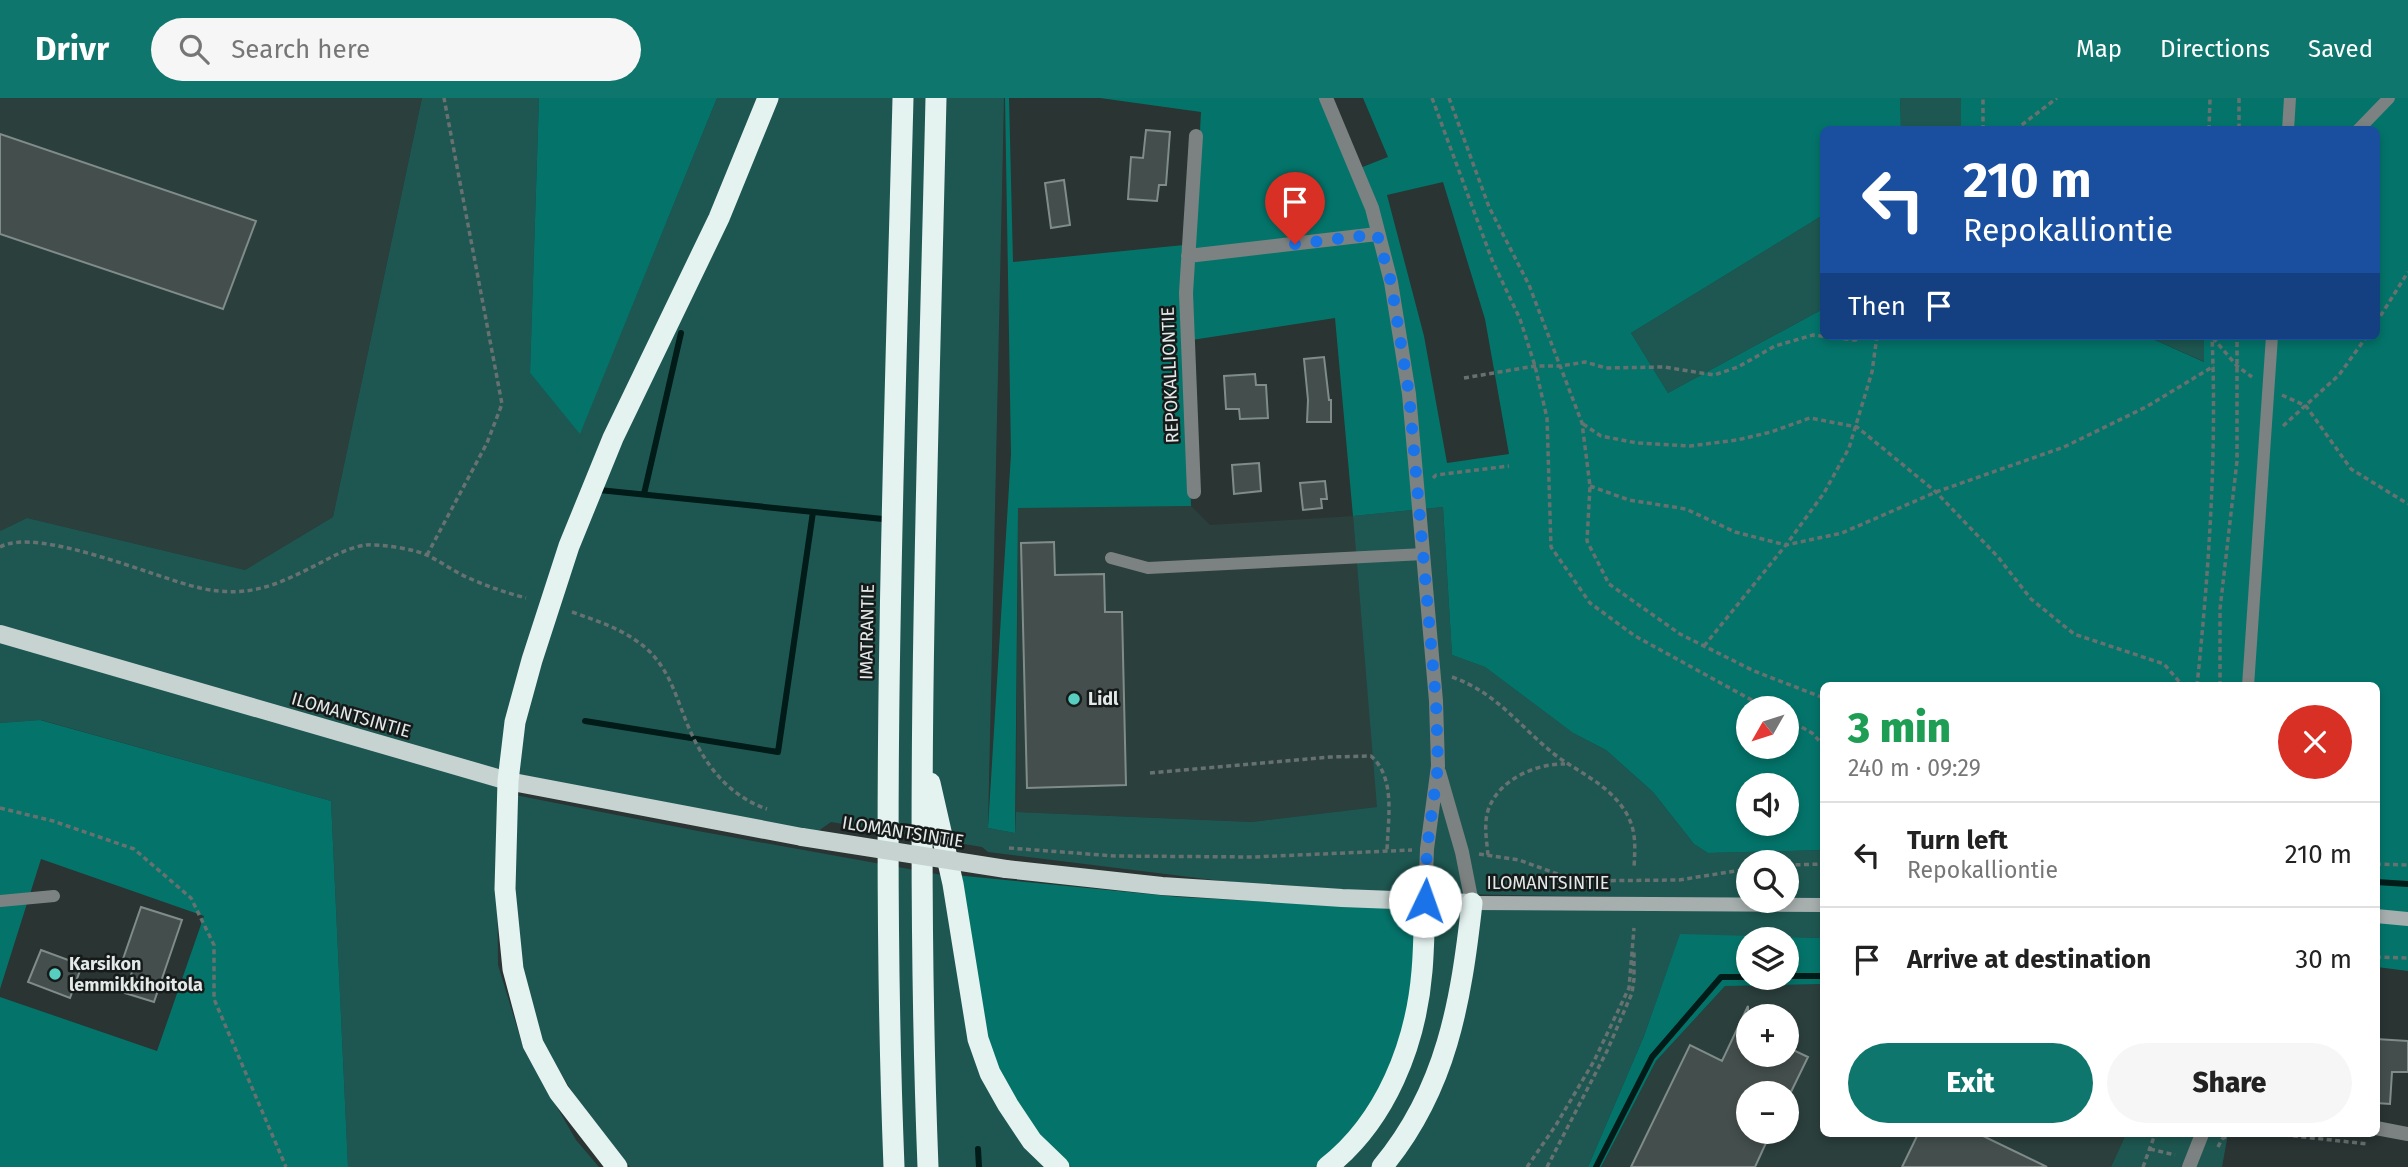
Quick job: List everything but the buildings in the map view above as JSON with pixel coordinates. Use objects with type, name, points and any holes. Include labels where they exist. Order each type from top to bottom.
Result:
[{"type":"highway","points":[[617,1167],[559,1092],[533,1044],[513,969],[506,902],[509,781],[515,722],[569,546],[613,439],[719,218],[768,98]]},
{"type":"highway","name":"IMATRANTIE","points":[[894,1167],[888,950],[887,744],[903,98]]},
{"type":"highway","points":[[928,1167],[921,938],[921,744],[936,98]]},
{"type":"highway","points":[[921,744],[953,884],[978,1039],[990,1073],[1008,1105],[1032,1141],[1059,1167]]},
{"type":"highway","points":[[1327,1167],[1363,1132],[1381,1105],[1410,1043],[1422,972],[1425,901]]},
{"type":"highway","points":[[1382,1167],[1400,1146],[1426,1103],[1447,1048],[1464,975],[1472,903]]},
{"type":"main road","name":"ILOMANTSINTIE","points":[[0,634],[509,781],[802,837],[1006,869],[1162,886],[1425,901],[1820,905]]},
{"type":"main road","points":[[2380,916],[2408,919]]},
{"type":"street","points":[[1326,98],[1372,208],[1391,282],[1409,394],[1436,701],[1438,766],[1427,849],[1425,901]]},
{"type":"street","name":"REPOKALLIONTIE","points":[[1194,492],[1186,306],[1196,136]]},
{"type":"street","points":[[1188,256],[1377,234]]},
{"type":"street","points":[[1438,766],[1462,852],[1472,903]]},
{"type":"street","points":[[2380,1129],[2408,1134]]},
{"type":"street","points":[[2189,1167],[2201,1137]]},
{"type":"lane","points":[[2288,126],[2290,98]]},
{"type":"lane","points":[[2362,126],[2389,98]]},
{"type":"lane","points":[[2248,682],[2273,340]]},
{"type":"lane","points":[[1111,558],[1148,569],[1424,554]]},
{"type":"lane","points":[[0,901],[54,896]]},
{"type":"path","points":[[427,555],[487,443],[502,404],[444,98]]},
{"type":"path","points":[[1432,98],[1492,260],[1520,319],[1535,366],[1547,418],[1551,547],[1590,603],[1636,636],[1744,696]]},
{"type":"path","points":[[1449,98],[1489,207],[1530,285],[1582,423],[1590,486],[1587,541],[1609,584],[1680,634],[1754,671],[1820,696]]},
{"type":"path","points":[[1983,98],[1983,126]]},
{"type":"path","points":[[2020,126],[2057,98]]},
{"type":"path","points":[[2209,126],[2210,98]]},
{"type":"path","points":[[2239,98],[2239,126]]},
{"type":"path","points":[[2380,317],[2408,272]]},
{"type":"path","points":[[1464,378],[1535,366],[1585,362],[1606,368],[1664,367],[1714,376],[1738,367],[1775,346],[1813,335],[1820,336]]},
{"type":"path","points":[[1704,646],[1786,545],[1824,493],[1849,448],[1857,427],[1872,372],[1876,340]]},
{"type":"path","points":[[2197,682],[2207,591],[2214,464],[2212,340]]},
{"type":"path","points":[[2215,340],[2237,366],[2268,388],[2306,406],[2351,469],[2408,504]]},
{"type":"path","points":[[2220,682],[2220,609],[2237,461],[2237,340]]},
{"type":"path","points":[[2264,442],[2339,374],[2364,340]]},
{"type":"path","points":[[1590,486],[1629,500],[1686,509],[1735,531],[1786,545],[1842,533],[1936,492],[2064,447],[2146,407],[2214,366]]},
{"type":"path","points":[[1582,423],[1601,436],[1637,443],[1690,446],[1737,440],[1771,432],[1810,418],[1857,427],[1936,492],[1998,557],[2031,599],[2074,634],[2164,664],[2180,682]]},
{"type":"path","points":[[1433,478],[1436,475],[1509,466]]},
{"type":"path","points":[[0,547],[20,541],[43,544],[106,558],[201,588],[239,592],[272,586],[340,554],[366,545],[388,546],[427,555],[469,578],[526,598]]},
{"type":"path","points":[[572,612],[612,626],[632,637],[650,652],[671,681],[699,750],[708,764],[729,788],[756,805],[771,810]]},
{"type":"path","points":[[1448,676],[1473,685],[1503,706],[1544,746],[1614,796],[1635,832],[1634,868]]},
{"type":"path","points":[[1799,726],[1820,742]]},
{"type":"path","points":[[1150,773],[1330,757],[1371,756],[1381,765],[1389,793],[1387,850]]},
{"type":"path","points":[[1488,855],[1486,820],[1491,802],[1502,788],[1517,777],[1539,767],[1567,764]]},
{"type":"path","points":[[0,808],[53,821],[134,849],[191,898],[214,944],[214,999],[286,1167]]},
{"type":"path","points":[[1009,848],[1115,856],[1254,857],[1427,849]]},
{"type":"path","points":[[1462,852],[1519,860],[1577,881],[1679,880],[1736,871]]},
{"type":"path","points":[[1799,865],[1820,864]]},
{"type":"path","points":[[2380,864],[2408,865]]},
{"type":"path","points":[[1527,1167],[1594,1061],[1629,988],[1634,928],[1632,993],[1547,1167]]},
{"type":"path","points":[[2380,957],[2408,958]]},
{"type":"path","points":[[2143,1167],[2154,1137]]},
{"type":"path","points":[[2304,1137],[2378,1145]]},
{"type":"shaded area","points":[[0,98],[422,98],[333,517],[245,570],[27,518],[0,531]]},
{"type":"shaded area","points":[[1191,506],[1210,525],[1353,516],[1378,807],[1252,822],[1016,812],[1018,507]]},
{"type":"shaded area","points":[[1799,984],[1820,984],[1820,1137],[2125,1137],[2111,1167],[1601,1167],[1656,1061],[1725,986],[1736,986],[1736,990],[1799,990]]},
{"type":"green space","points":[[422,98],[539,98],[530,373],[580,433],[717,98],[1004,98],[988,828],[1015,833],[1016,812],[1252,822],[1377,807],[1353,516],[1443,507],[1452,655],[1485,667],[1573,733],[1606,750],[1653,792],[1694,844],[1708,853],[1736,852],[1736,899],[1343,892],[1214,880],[988,852],[982,847],[831,822],[814,834],[503,772],[497,858],[498,965],[524,1050],[576,1140],[599,1167],[348,1167],[331,801],[41,720],[0,723],[0,531],[27,518],[245,570],[333,517]]},
{"type":"green space","points":[[539,98],[717,98],[580,434],[530,373]]},
{"type":"green space","points":[[1005,98],[1009,98],[1013,262],[1194,244],[1201,112],[1100,98],[1329,98],[1360,168],[1388,157],[1363,98],[1900,98],[1901,126],[1820,126],[1820,217],[1631,333],[1668,393],[1820,311],[1820,340],[2155,340],[2204,362],[2204,340],[2380,340],[2380,126],[1961,126],[1961,98],[2408,98],[2408,971],[2380,967],[2380,682],[1820,682],[1820,850],[1736,850],[1736,852],[1708,853],[1694,844],[1653,792],[1606,750],[1573,733],[1485,667],[1452,655],[1443,507],[1353,516],[1335,318],[1185,341],[1191,506],[1018,508],[1015,833],[988,828],[1011,454]],"holes":[[[1443,182],[1485,319],[1509,454],[1447,463],[1424,336],[1387,195]]]},
{"type":"green space","points":[[1900,98],[1961,98],[1961,126],[1901,126]]},
{"type":"green space","points":[[1820,217],[1820,311],[1668,393],[1631,333]]},
{"type":"green space","points":[[2155,340],[2204,340],[2205,362]]},
{"type":"green space","points":[[40,720],[331,801],[348,1167],[0,1167],[0,997],[157,1051],[204,916],[41,859],[0,989],[0,723]]},
{"type":"green space","points":[[515,795],[942,875],[1051,1167],[630,1167],[595,1129],[541,1041],[521,968],[512,887]]},
{"type":"green space","points":[[1820,850],[1820,900],[1799,900],[1799,851]]},
{"type":"green space","points":[[955,875],[1179,897],[1419,910],[1418,971],[1402,1041],[1376,1099],[1333,1153],[1315,1167],[1071,1167],[1036,1135],[995,1070]]},
{"type":"green space","points":[[1430,910],[1736,910],[1736,913],[1799,913],[1799,910],[1820,910],[1820,938],[1799,937],[1799,927],[1736,927],[1736,936],[1680,935],[1644,1036],[1588,1167],[1333,1167]]},
{"type":"green space","points":[[1680,934],[1736,936],[1736,986],[1725,986],[1656,1061],[1601,1167],[1588,1167],[1644,1036]]},
{"type":"green space","points":[[1799,937],[1820,938],[1820,984],[1799,984]]},
{"type":"green space","points":[[2125,1137],[2227,1137],[2222,1167],[2111,1167]]},
{"type":"waterway","points":[[644,494],[681,333]]},
{"type":"waterway","points":[[599,490],[883,519]]},
{"type":"waterway","points":[[585,721],[778,752],[813,512]]},
{"type":"waterway","points":[[2380,882],[2408,884]]},
{"type":"waterway","points":[[1799,976],[1820,976]]},
{"type":"waterway","points":[[1596,1167],[1652,1057],[1721,977],[1736,977]]},
{"type":"waterway","points":[[978,1149],[979,1167]]},
{"type":"place","name":"Lidl","points":[[1074,699]]},
{"type":"place","name":"Karsikon lemmikkihoitola","points":[[55,974]]},
{"type":"route","points":[[1295,244],[1377,234],[1391,282],[1409,394],[1436,701],[1438,766],[1427,849],[1425,901]]}]
